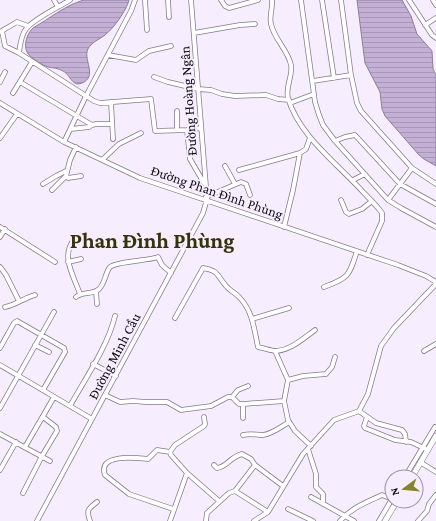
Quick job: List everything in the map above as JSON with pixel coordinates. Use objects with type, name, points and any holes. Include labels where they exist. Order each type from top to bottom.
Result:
[{"type":"main road","points":[[416,469],[425,449],[436,436]]},
{"type":"main road","points":[[385,521],[390,509]]},
{"type":"street","points":[[54,0],[58,7]]},
{"type":"street","points":[[19,53],[22,35],[28,26],[70,0]]},
{"type":"street","points":[[64,142],[86,96],[131,11],[135,0]]},
{"type":"street","points":[[145,0],[147,30]]},
{"type":"street","points":[[168,0],[168,17]]},
{"type":"street","name":"Đường Hoàng Ngân","points":[[191,0],[206,198]]},
{"type":"street","points":[[221,0],[229,8],[258,0]]},
{"type":"street","points":[[272,0],[270,18],[271,26],[289,58],[291,65],[287,90],[289,101],[300,124],[310,138],[353,180],[382,214],[382,221],[367,255]]},
{"type":"street","points":[[301,0],[315,102],[321,120],[336,141],[388,200],[436,227]]},
{"type":"street","points":[[322,0],[334,78]]},
{"type":"street","points":[[341,0],[351,75],[357,103],[361,111],[412,168],[436,184]]},
{"type":"street","points":[[409,0],[432,35],[436,38]]},
{"type":"street","points":[[433,0],[436,5]]},
{"type":"street","points":[[425,25],[436,18]]},
{"type":"street","points":[[28,26],[17,22],[1,31],[6,46],[86,96],[97,102],[151,99],[155,131],[201,128]]},
{"type":"street","points":[[194,33],[254,24]]},
{"type":"street","points":[[108,55],[136,60],[149,51],[171,46]]},
{"type":"street","points":[[13,92],[32,62]]},
{"type":"street","points":[[0,82],[6,72]]},
{"type":"street","points":[[312,81],[351,75]]},
{"type":"street","points":[[154,77],[168,82],[198,89],[207,89],[231,96],[266,95],[289,101],[314,94]]},
{"type":"street","points":[[20,82],[92,125]]},
{"type":"street","points":[[111,102],[113,139]]},
{"type":"street","name":"Đường Phan Đình Phùng","points":[[0,103],[64,142],[140,178],[206,198],[284,227],[400,266],[426,276],[436,283]]},
{"type":"street","points":[[176,111],[177,130]]},
{"type":"street","points":[[0,138],[17,114]]},
{"type":"street","points":[[71,129],[89,127],[96,124],[112,124]]},
{"type":"street","points":[[187,130],[190,159],[205,186]]},
{"type":"street","points":[[102,160],[119,144],[141,133]]},
{"type":"street","points":[[336,141],[355,135],[400,184],[436,204]]},
{"type":"street","points":[[239,170],[300,153],[306,149],[310,138]]},
{"type":"street","points":[[52,190],[66,174],[76,147]]},
{"type":"street","points":[[284,227],[300,153]]},
{"type":"street","points":[[225,166],[234,184]]},
{"type":"street","points":[[388,200],[412,168]]},
{"type":"street","points":[[66,174],[68,178],[81,176]]},
{"type":"street","points":[[43,184],[56,176],[66,174]]},
{"type":"street","points":[[353,180],[365,174]]},
{"type":"street","points":[[206,198],[241,182],[246,184],[250,195]]},
{"type":"street","name":"Đường Minh Cầu","points":[[38,521],[203,214],[206,198]]},
{"type":"street","points":[[341,200],[346,212],[349,214],[362,209],[372,201]]},
{"type":"street","points":[[0,226],[55,262]]},
{"type":"street","points":[[0,237],[4,230]]},
{"type":"street","points":[[75,238],[69,247],[68,262],[78,296],[101,288],[110,268],[118,263],[137,262],[141,259],[158,257],[162,265],[171,273]]},
{"type":"street","points":[[324,287],[340,281],[348,275],[356,251]]},
{"type":"street","points":[[68,262],[81,259]]},
{"type":"street","points":[[0,267],[6,275],[19,301]]},
{"type":"street","points":[[174,318],[203,268],[212,269],[216,272],[226,286],[244,303],[252,319],[258,347],[275,351],[292,346],[315,330]]},
{"type":"street","points":[[254,521],[268,512],[303,454],[334,420],[359,411],[368,394],[381,346],[394,328],[436,283]]},
{"type":"street","points":[[96,291],[97,304]]},
{"type":"street","points":[[5,307],[35,295]]},
{"type":"street","points":[[252,319],[289,308]]},
{"type":"street","points":[[0,408],[54,312]]},
{"type":"street","points":[[70,406],[107,338],[115,316]]},
{"type":"street","points":[[0,348],[14,323],[17,321],[64,348],[66,351],[43,390]]},
{"type":"street","points":[[424,351],[436,344]]},
{"type":"street","points":[[35,345],[49,352]]},
{"type":"street","points":[[275,351],[288,380],[284,401],[289,422],[310,447],[316,474],[316,487],[323,494],[323,504]]},
{"type":"street","points":[[288,380],[303,376],[327,373],[333,364],[335,357]]},
{"type":"street","points":[[93,364],[116,376]]},
{"type":"street","points":[[0,365],[92,419]]},
{"type":"street","points":[[105,395],[118,402],[167,402],[181,410],[212,406],[228,397],[232,397],[238,390],[248,386]]},
{"type":"street","points":[[25,447],[54,397]]},
{"type":"street","points":[[232,397],[239,404],[284,401]]},
{"type":"street","points":[[242,404],[243,418]]},
{"type":"street","points":[[359,411],[376,423],[402,430],[405,434],[406,442]]},
{"type":"street","points":[[22,493],[57,430],[56,427],[42,417]]},
{"type":"street","points":[[170,452],[175,445],[204,426],[204,417]]},
{"type":"street","points":[[367,417],[364,428],[395,440],[406,442],[425,449]]},
{"type":"street","points":[[243,435],[266,434],[289,422]]},
{"type":"street","points":[[411,469],[425,449],[435,427]]},
{"type":"street","points":[[0,434],[50,461]]},
{"type":"street","points":[[0,470],[16,442]]},
{"type":"street","points":[[170,452],[157,450],[148,459],[119,458],[112,460],[105,466],[104,472],[105,475],[129,494],[173,509]]},
{"type":"street","points":[[170,452],[187,473],[219,501]]},
{"type":"street","points":[[214,465],[217,468],[220,468],[233,457],[242,454],[251,459],[255,465],[283,486]]},
{"type":"street","points":[[420,462],[436,472]]},
{"type":"street","points":[[206,521],[207,513],[229,493],[235,491],[255,465]]},
{"type":"street","points":[[170,521],[187,473]]},
{"type":"street","points":[[235,491],[268,512]]},
{"type":"street","points":[[340,521],[344,516],[361,504],[382,495],[384,496]]},
{"type":"street","points":[[420,521],[427,511],[429,504],[436,495]]},
{"type":"street","points":[[311,497],[354,521]]},
{"type":"street","points":[[90,521],[88,510],[97,502]]},
{"type":"street","points":[[288,508],[312,521]]},
{"type":"street","points":[[379,521],[388,509]]},
{"type":"shaded area","points":[[84,0],[129,0],[116,24],[105,35],[95,41],[87,50],[89,70],[88,79],[80,84],[77,84],[74,83],[63,71],[48,67],[32,58],[26,49],[26,42],[28,34],[33,28],[64,8]]},
{"type":"shaded area","points":[[357,0],[402,0],[411,16],[417,34],[432,51],[433,69],[436,75],[436,166],[419,155],[385,116],[382,109],[380,92],[365,63]]},
{"type":"district","name":"Phan Đình Phùng","points":[[152,240]]}]
